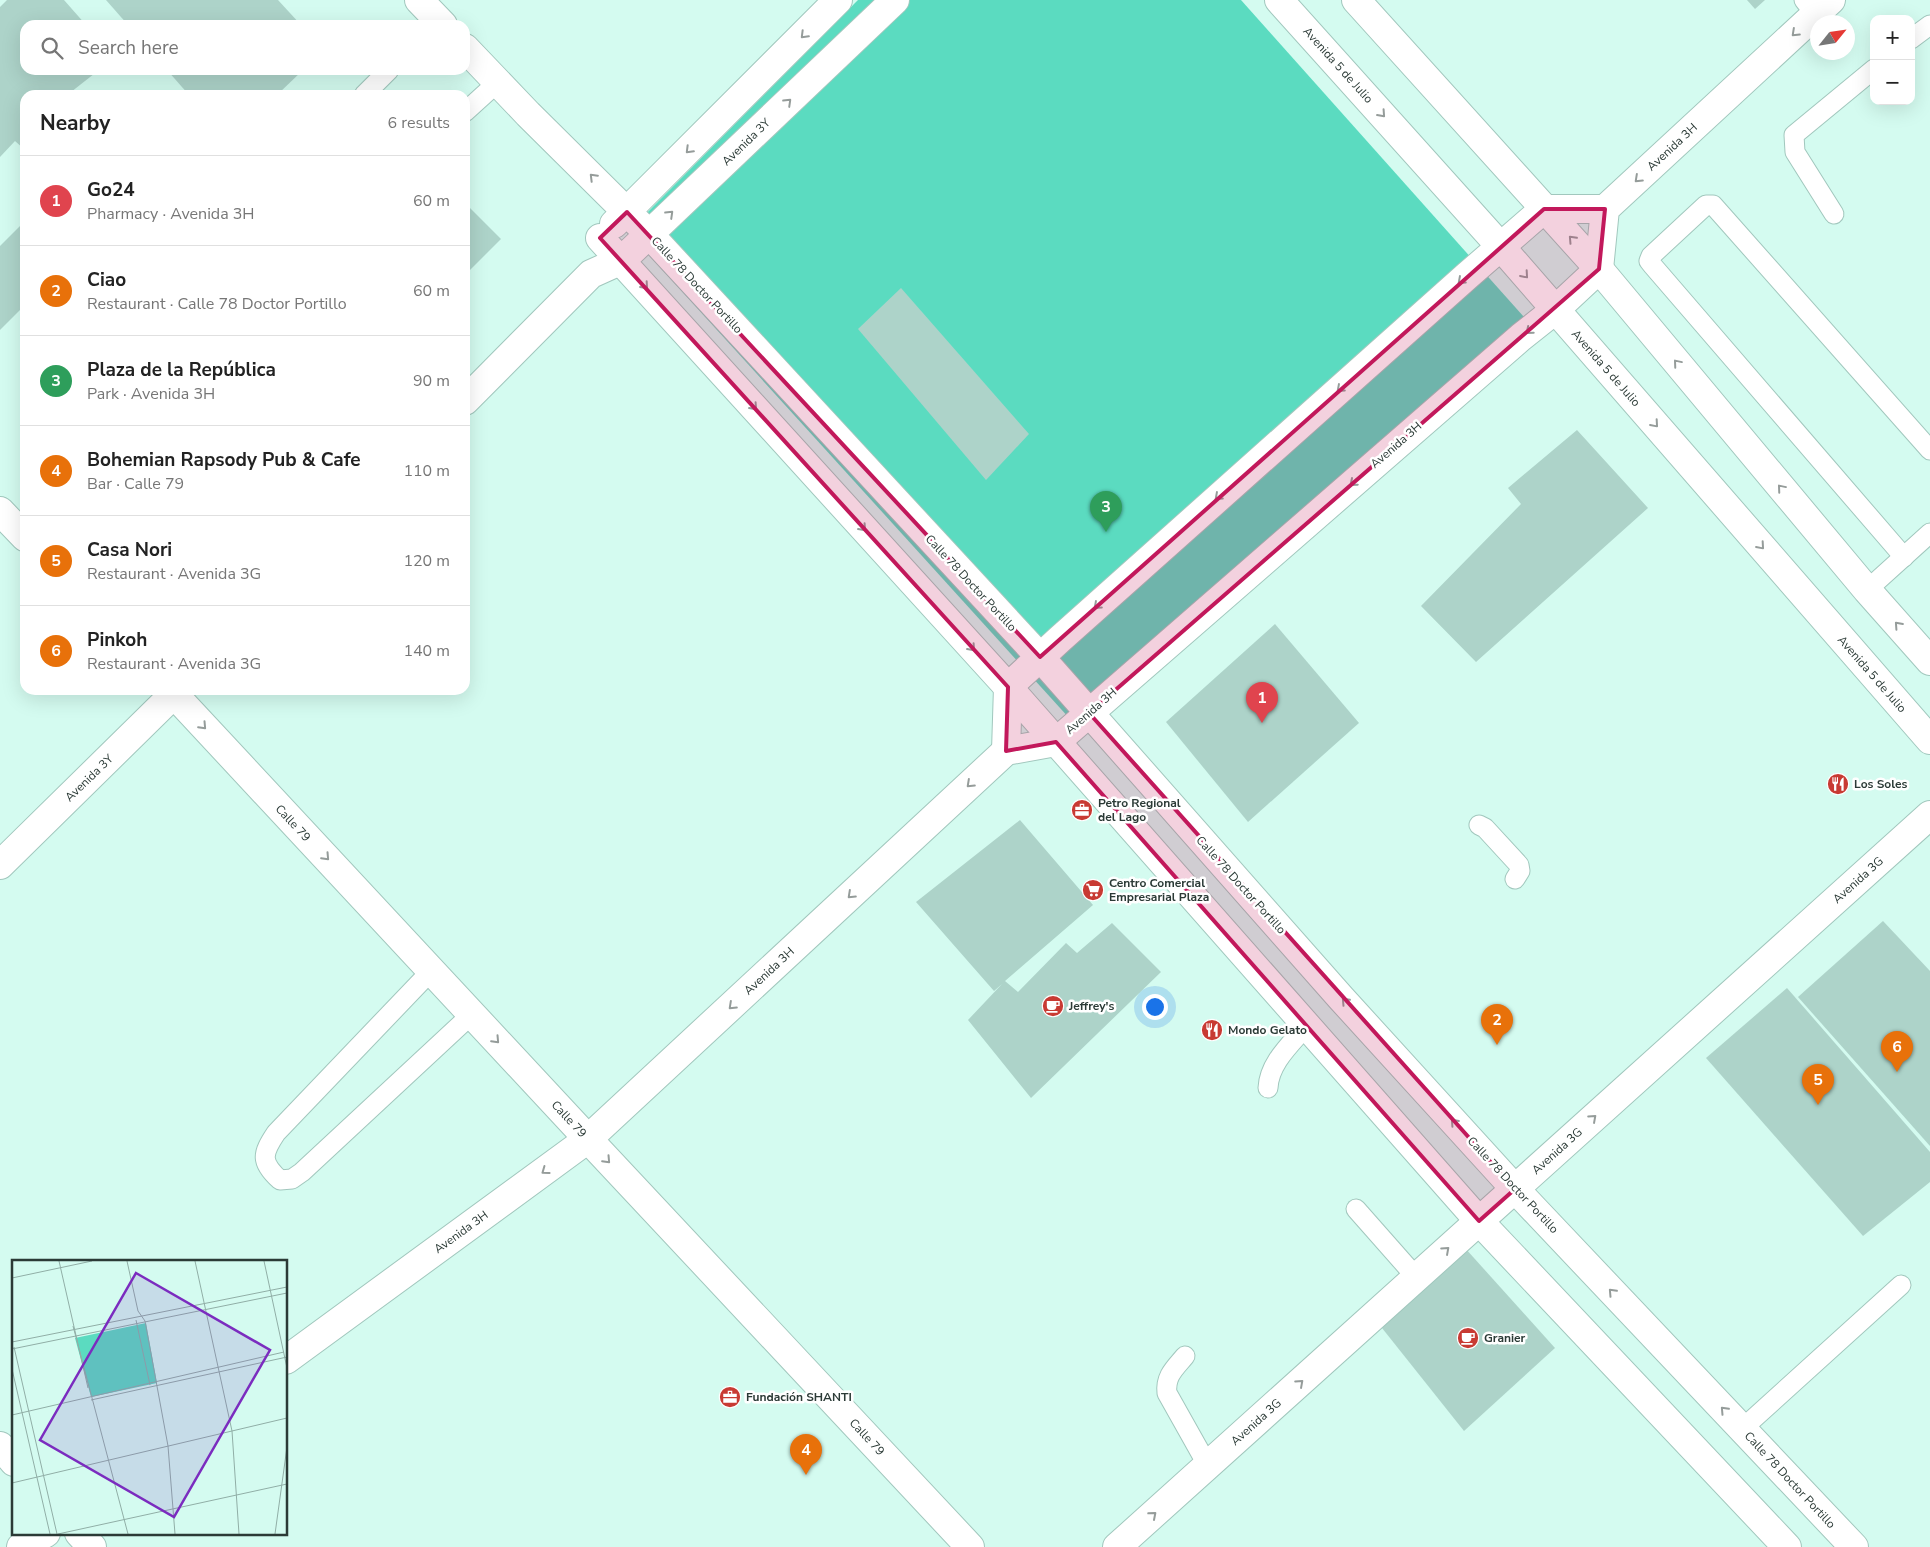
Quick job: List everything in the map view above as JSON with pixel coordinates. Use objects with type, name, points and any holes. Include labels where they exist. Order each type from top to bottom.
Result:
[{"type":"street","points":[[419,0],[436,20]]},
{"type":"street","points":[[591,274],[600,238],[838,0]]},
{"type":"street","name":"Avenida 3Y","points":[[470,396],[591,274],[622,260],[649,234],[866,10],[895,0]]},
{"type":"street","name":"Avenida 5 de Julio","points":[[1279,0],[1501,247],[1930,740]]},
{"type":"street","points":[[1356,0],[1599,269],[1867,590],[1930,661]]},
{"type":"street","name":"Avenida 3H","points":[[1605,209],[1817,5]]},
{"type":"street","name":"Calle 78 Doctor Portillo","points":[[470,53],[649,234],[1040,657],[1342,998],[1515,1189],[1854,1547]]},
{"type":"street","points":[[1006,751],[1008,687],[1544,209],[1605,209],[1599,269]]},
{"type":"street","points":[[600,238],[1008,687],[1479,1221],[1787,1547]]},
{"type":"street","name":"Avenida 3H","points":[[288,1359],[588,1139],[1006,751],[1056,742],[1521,337],[1555,310],[1599,269]]},
{"type":"street","points":[[0,511],[20,533]]},
{"type":"street","name":"Avenida 3Y","points":[[0,865],[170,695]]},
{"type":"street","name":"Calle 79","points":[[178,695],[431,971],[970,1547]]},
{"type":"street","name":"Avenida 3G","points":[[1116,1547],[1930,815]]},
{"type":"street","points":[[0,1446],[12,1460]]},
{"type":"street","points":[[21,1547],[44,1534]]},
{"type":"street","points":[[80,1534],[92,1547]]},
{"type":"lane","points":[[1915,36],[1930,25]]},
{"type":"lane","points":[[1834,214],[1795,152],[1794,135],[1870,72]]},
{"type":"lane","points":[[369,90],[384,75]]},
{"type":"lane","points":[[470,107],[498,82]]},
{"type":"lane","points":[[1904,557],[1653,266],[1649,261],[1651,256],[1706,204],[1713,206],[1930,450]]},
{"type":"lane","points":[[1867,590],[1930,532]]},
{"type":"lane","points":[[1479,825],[1485,828],[1520,865],[1520,872],[1515,879]]},
{"type":"lane","points":[[431,971],[276,1133],[266,1148],[265,1162],[272,1172],[280,1180],[292,1180],[472,1014]]},
{"type":"lane","points":[[1268,1088],[1269,1077],[1275,1064],[1306,1025]]},
{"type":"lane","points":[[1356,1208],[1416,1277]]},
{"type":"lane","points":[[1742,1429],[1901,1285]]},
{"type":"lane","points":[[1185,1356],[1168,1377],[1166,1384],[1167,1393],[1208,1466]]},
{"type":"highlighted area","points":[[1544,209],[1605,209],[1599,269],[1089,713],[1515,1189],[1479,1221],[1056,742],[1006,751],[1008,687],[600,238],[627,212],[1040,657]]},
{"type":"green space","points":[[858,0],[1241,0],[1540,335],[1080,730],[628,232]]},
{"type":"building","points":[[7,0],[64,0],[82,20],[20,20],[20,75],[93,75],[74,90],[20,90],[20,146],[15,141],[0,157],[0,7]]},
{"type":"building","points":[[106,0],[278,0],[296,20],[124,20]]},
{"type":"building","points":[[1747,0],[1765,0],[1755,9]]},
{"type":"building","points":[[171,75],[298,75],[282,90],[185,90]]},
{"type":"building","points":[[470,208],[501,239],[470,270]]},
{"type":"building","points":[[20,226],[20,310],[0,330],[0,246]]},
{"type":"building","points":[[901,288],[1029,434],[986,480],[858,329]]},
{"type":"building","points":[[1577,430],[1648,508],[1476,662],[1421,606],[1521,504],[1508,488]]},
{"type":"building","points":[[1275,624],[1359,723],[1248,822],[1166,722]]},
{"type":"building","points":[[1020,820],[1093,905],[1005,981],[1018,992],[1066,943],[1077,953],[1112,923],[1161,972],[1031,1098],[968,1020],[1002,984],[994,991],[916,902]]},
{"type":"building","points":[[1883,921],[1930,971],[1930,1146],[1798,997]]},
{"type":"building","points":[[1787,988],[1930,1152],[1930,1182],[1863,1236],[1706,1058]]},
{"type":"building","name":"Granier","points":[[1465,1248],[1555,1348],[1464,1431],[1382,1328]]},
{"type":"place","name":"Plaza de la República","points":[[1106,532]]},
{"type":"place","name":"Go24","points":[[1262,723]]},
{"type":"place","name":"Los Soles","points":[[1838,784]]},
{"type":"place","name":"Petro Regional del Lago","points":[[1082,810]]},
{"type":"place","name":"Centro Comercial Empresarial Plaza","points":[[1093,890]]},
{"type":"place","name":"Jeffrey's","points":[[1053,1006]]},
{"type":"place","name":"Mondo Gelato","points":[[1212,1030]]},
{"type":"place","name":"Ciao","points":[[1497,1045]]},
{"type":"place","name":"Pinkoh","points":[[1897,1072]]},
{"type":"place","name":"Casa Nori","points":[[1818,1105]]},
{"type":"place","name":"Granier","points":[[1468,1338]]},
{"type":"place","name":"Fundación SHANTI","points":[[730,1397]]},
{"type":"place","name":"Bohemian Rapsody Pub & Cafe","points":[[806,1475]]}]
